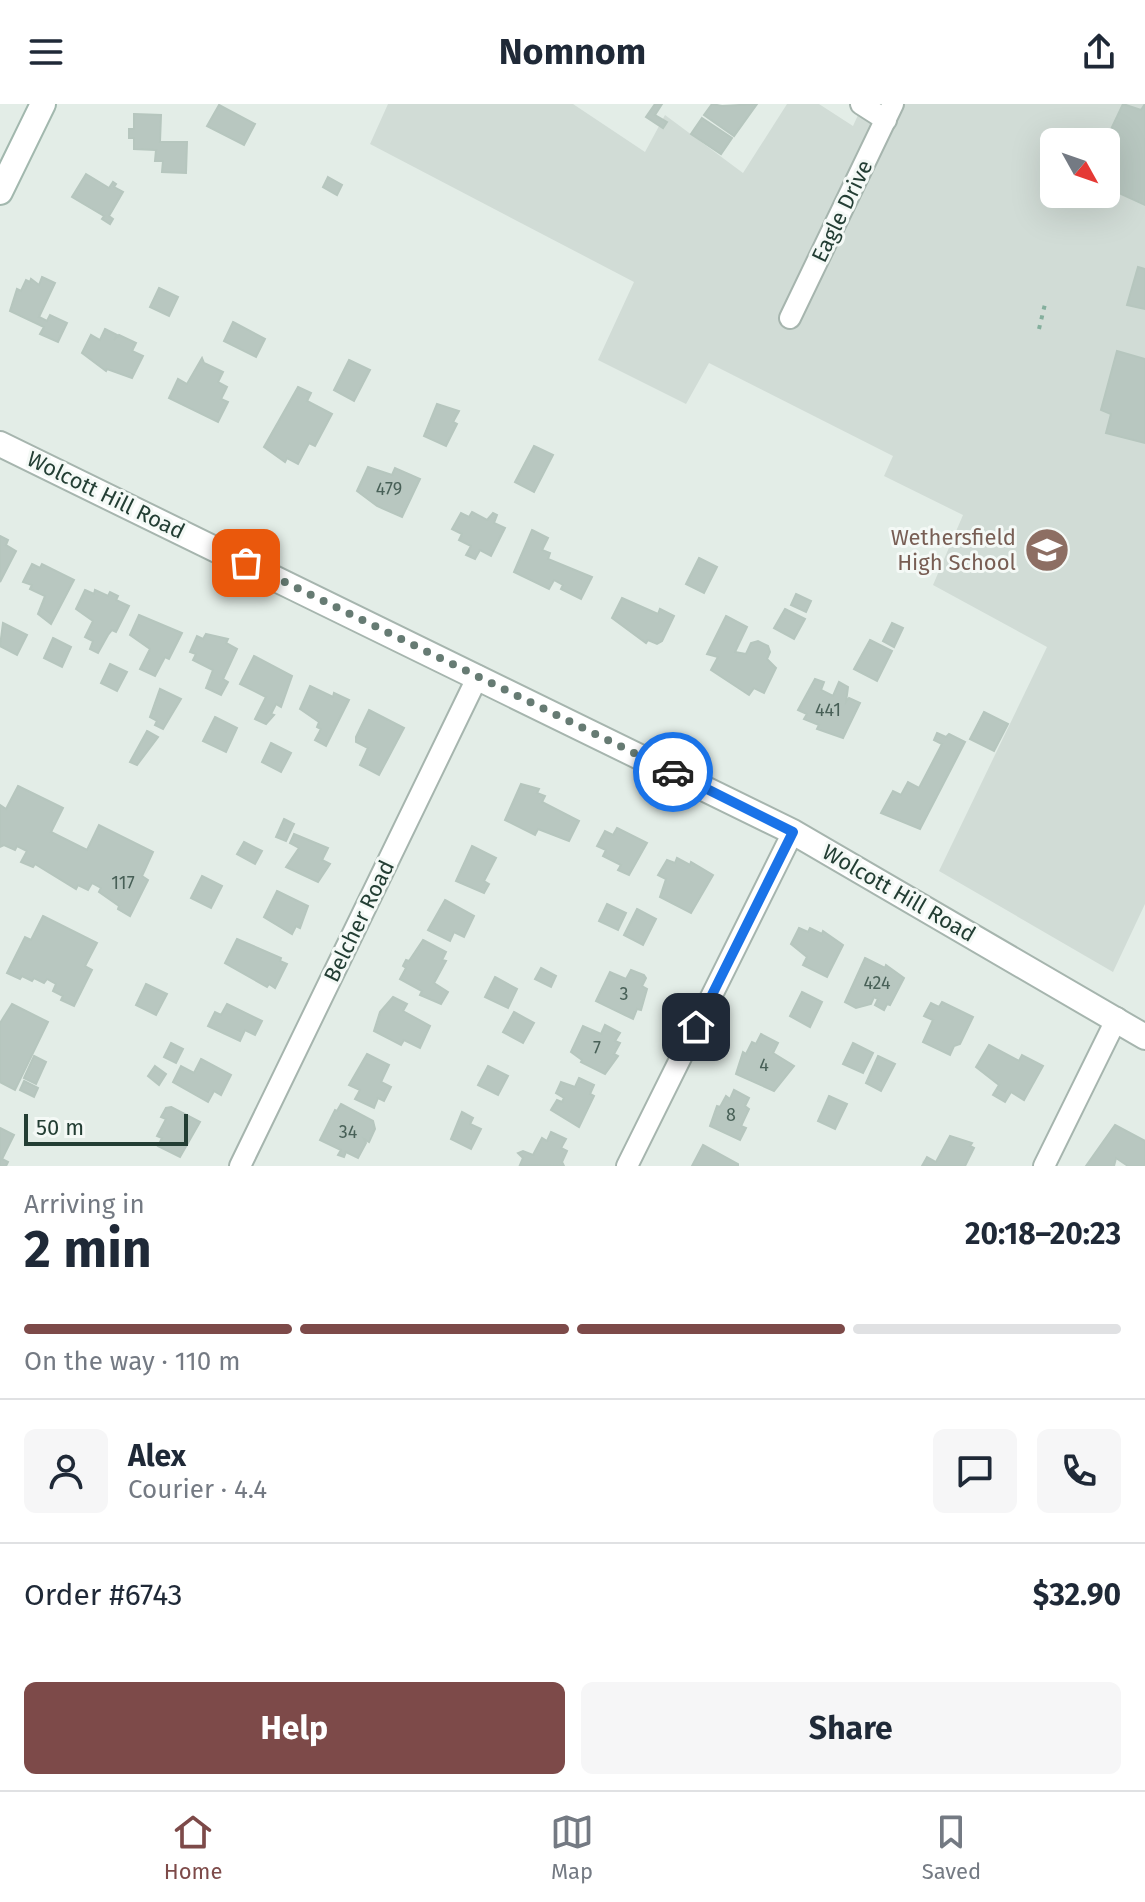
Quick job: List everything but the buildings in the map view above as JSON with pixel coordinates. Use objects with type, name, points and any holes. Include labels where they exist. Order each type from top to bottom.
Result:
[{"type":"street","points":[[0,192],[43,104]]},
{"type":"street","points":[[861,104],[889,112]]},
{"type":"street","name":"Eagle Drive","points":[[790,318],[889,112]]},
{"type":"street","name":"Wolcott Hill Road","points":[[0,444],[793,832],[1145,1037]]},
{"type":"street","name":"Belcher Road","points":[[240,1166],[478,676]]},
{"type":"street","points":[[627,1166],[793,832]]},
{"type":"street","points":[[1044,1166],[1117,1018]]},
{"type":"path","points":[[1039,329],[1045,304]]},
{"type":"shaded area","name":"Wethersfield High School","points":[[388,104],[573,104],[645,152],[665,115],[743,173],[787,104],[819,104],[853,126],[863,104],[1145,104],[1145,904],[1113,972],[939,871],[1047,647],[933,585],[963,515],[884,476],[893,456],[709,363],[686,404],[598,360],[634,282],[370,144]]},
{"type":"way so far","points":[[246,563],[673,772]]},
{"type":"place","name":"Wethersfield High School","points":[[1047,550]]},
{"type":"route","points":[[673,772],[793,832],[696,1027]]}]
